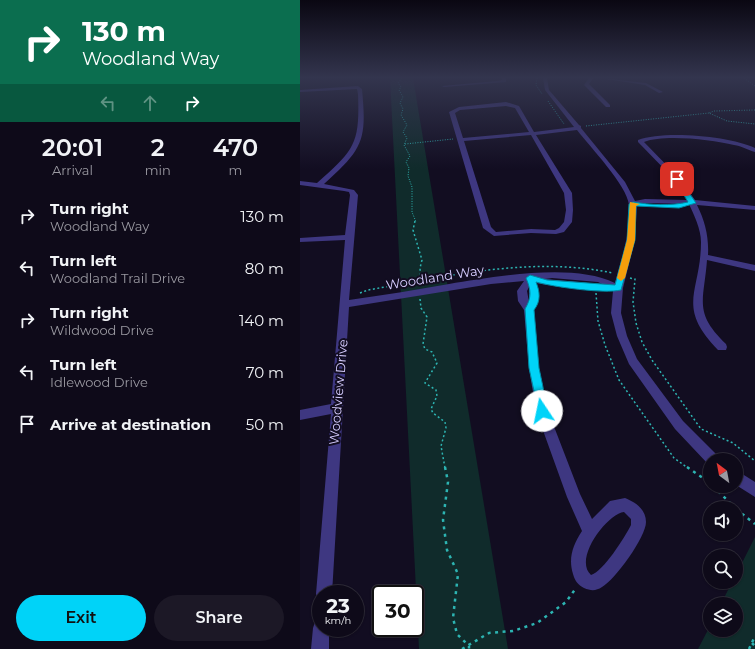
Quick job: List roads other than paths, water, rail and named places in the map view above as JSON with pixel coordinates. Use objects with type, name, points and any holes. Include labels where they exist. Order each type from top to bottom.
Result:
[{"type":"street","points":[[300,183],[319,185],[348,156],[358,142],[359,108]]},
{"type":"street","points":[[471,108],[454,110],[452,112],[487,228],[494,234],[556,232],[567,225],[571,207],[568,193],[518,108]]},
{"type":"street","points":[[563,108],[623,184],[633,204],[631,240],[618,288],[616,312],[622,336],[633,361],[679,425],[706,453]]},
{"type":"street","points":[[460,139],[556,131],[577,126]]},
{"type":"street","points":[[722,347],[708,333],[700,318],[697,296],[704,257],[705,241],[699,217],[677,179],[640,141],[646,138],[661,136],[744,144],[755,150]]},
{"type":"street","name":"Woodview Drive","points":[[319,185],[352,191],[354,195],[349,237],[336,408],[325,585]]},
{"type":"street","points":[[633,204],[647,206],[679,206],[692,203],[755,208]]},
{"type":"street","points":[[300,240],[349,237]]},
{"type":"street","points":[[704,257],[755,268]]},
{"type":"street","name":"Woodland Way","points":[[345,304],[491,281],[552,275],[600,279],[618,288]]},
{"type":"street","points":[[530,278],[535,290],[534,303],[529,309],[534,368],[542,411],[574,497],[590,532]]},
{"type":"street","name":"Woodland Way","points":[[530,278],[547,282],[599,288],[618,288]]},
{"type":"street","points":[[300,415],[336,408]]},
{"type":"street","points":[[743,481],[755,490]]},
{"type":"street","points":[[625,505],[632,508],[637,515],[638,529],[605,576],[597,582],[589,582],[583,578],[577,562],[578,553],[590,532],[615,506],[625,505]]},
{"type":"street","points":[[320,649],[321,637]]}]
